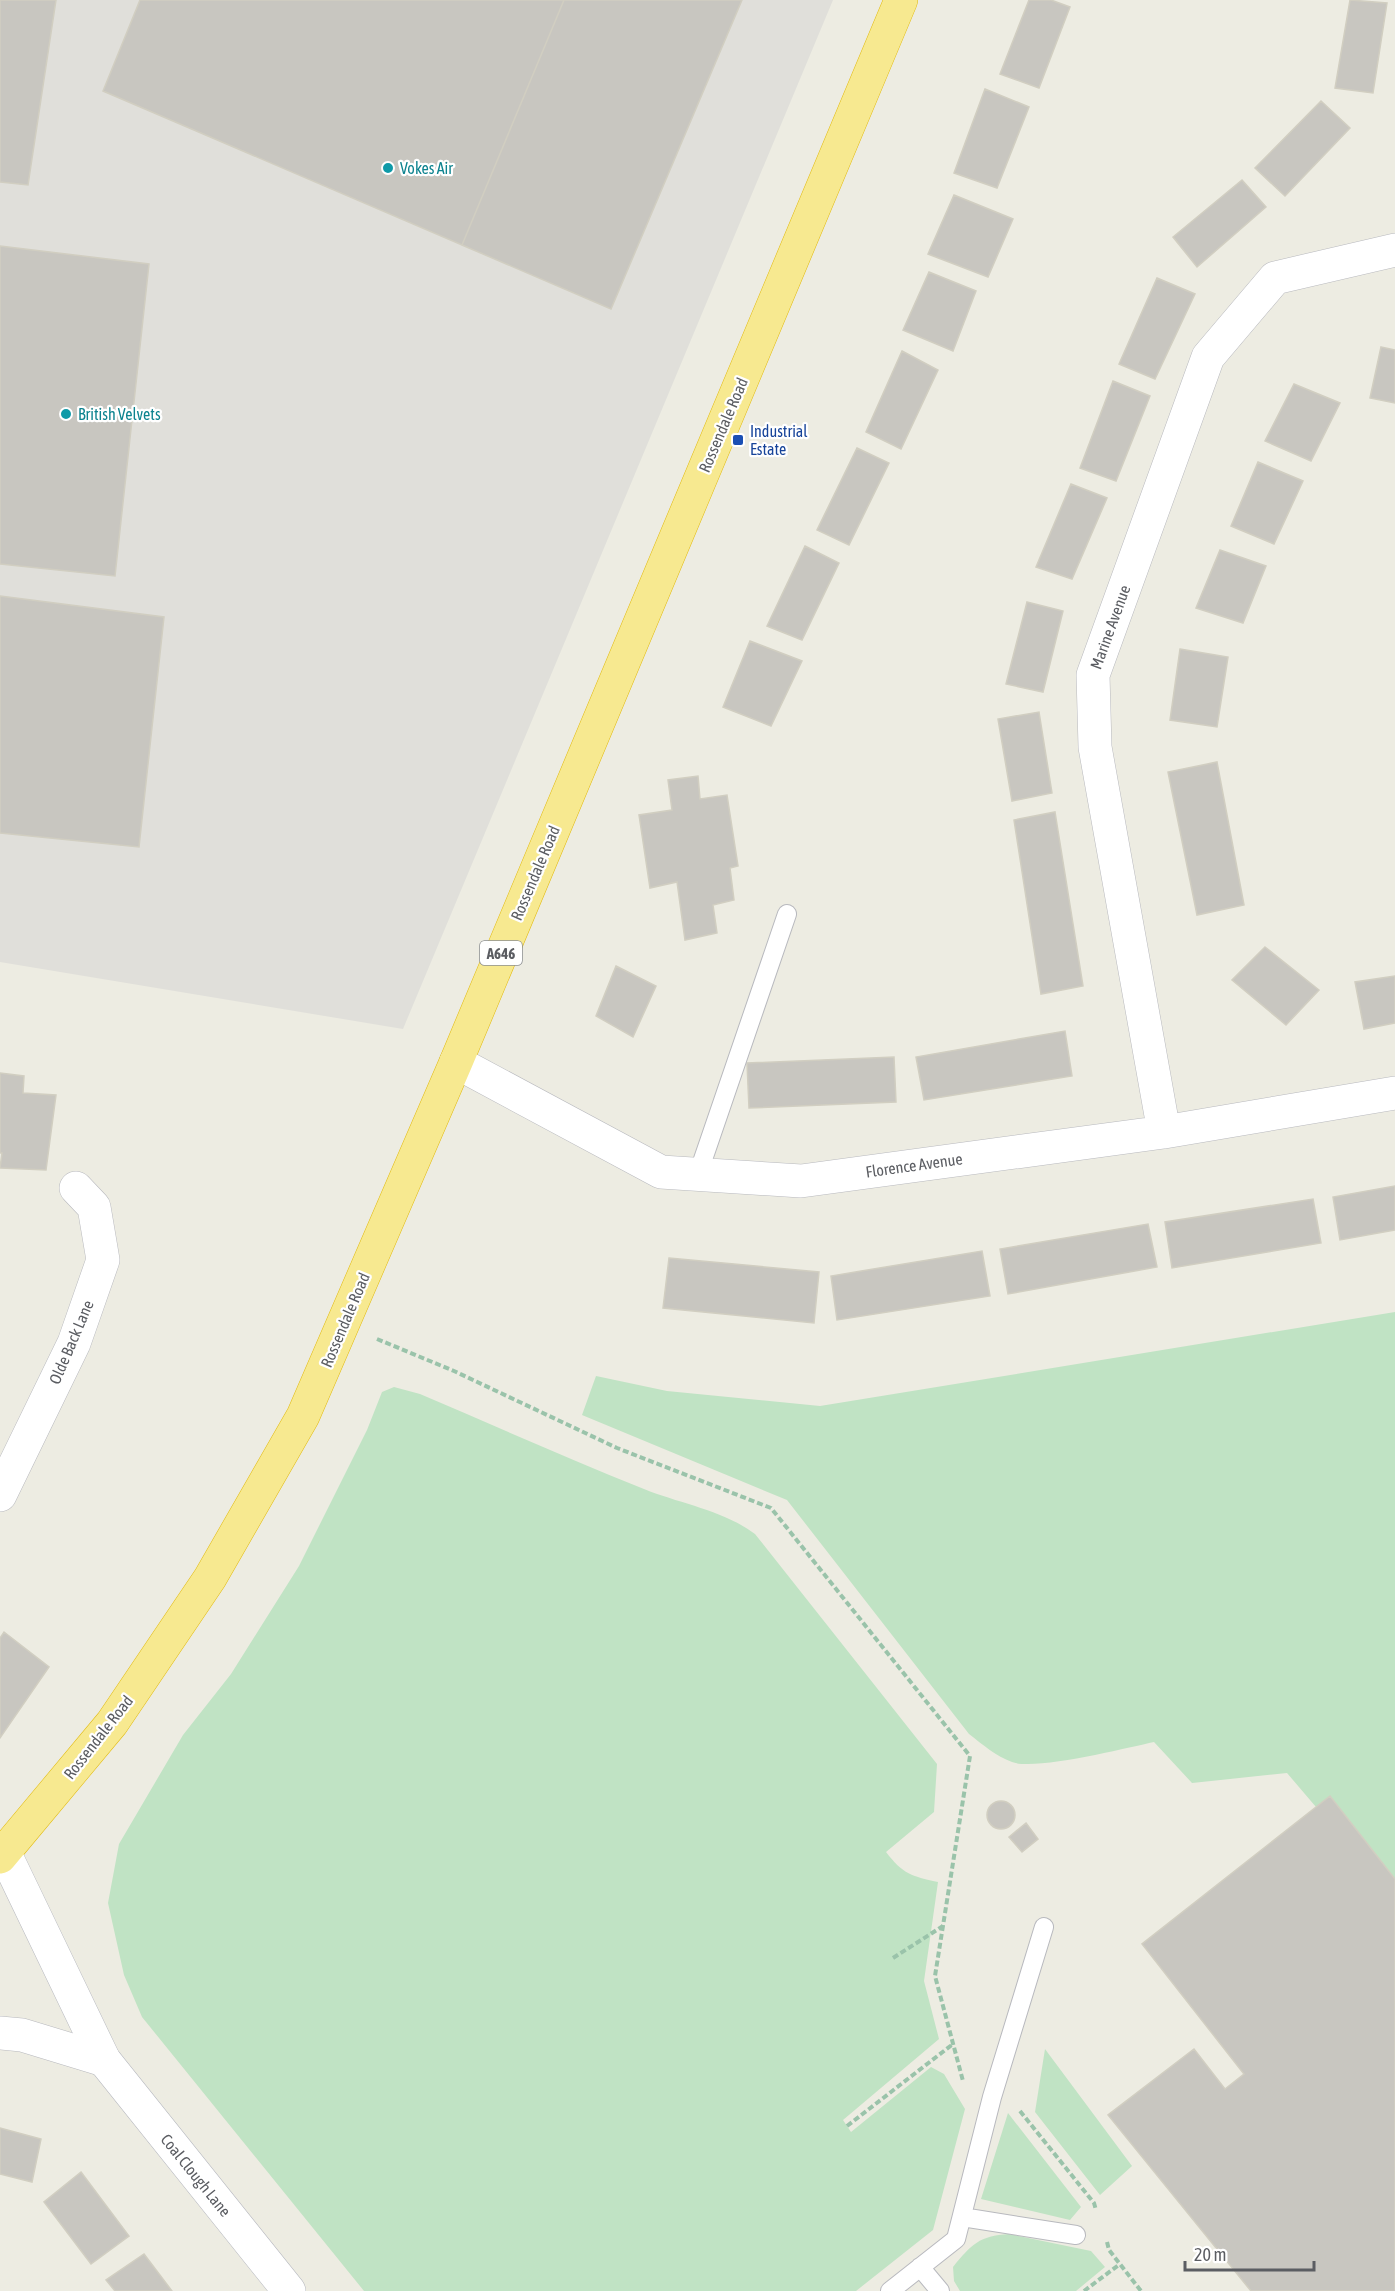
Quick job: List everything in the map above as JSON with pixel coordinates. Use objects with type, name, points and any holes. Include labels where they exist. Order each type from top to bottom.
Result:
[{"type":"highway","name":"Rossendale Road","points":[[2,1855],[112,1723],[210,1578],[303,1416],[456,1062],[901,0]]},
{"type":"street","name":"Marine Avenue","points":[[1164,1132],[1095,747],[1093,675],[1208,357],[1275,278],[1395,250]]},
{"type":"street","name":"Florence Avenue","points":[[456,1062],[661,1172],[801,1180],[1164,1132],[1395,1093]]},
{"type":"street","name":"Olde Back Lane","points":[[0,1495],[74,1343],[103,1260],[94,1207],[76,1188]]},
{"type":"street","name":"Coal Clough Lane","points":[[2,1855],[104,2060],[288,2291]]},
{"type":"street","points":[[0,2033],[22,2035],[104,2060]]},
{"type":"lane","points":[[698,1174],[787,914]]},
{"type":"lane","points":[[890,2291],[956,2240],[992,2097],[1044,1927]]},
{"type":"lane","points":[[962,2217],[1076,2235]]},
{"type":"lane","points":[[920,2267],[940,2291]]},
{"type":"path","points":[[343,1324],[454,1371],[617,1448],[771,1508],[970,1756],[935,1976],[965,2090]]},
{"type":"path","points":[[893,1958],[943,1926]]},
{"type":"path","points":[[847,2126],[953,2044]]},
{"type":"path","points":[[1014,2104],[1094,2203],[1097,2212]]},
{"type":"path","points":[[1106,2241],[1109,2250],[1141,2291]]},
{"type":"path","points":[[1084,2291],[1120,2264]]},
{"type":"shaded area","points":[[0,0],[833,0],[403,1029],[0,962]]},
{"type":"green space","points":[[1395,1312],[1395,1879],[1331,1797],[1316,1807],[1287,1773],[1192,1783],[1154,1742],[1081,1758],[1040,1764],[1012,1762],[1000,1757],[969,1734],[787,1500],[582,1415],[596,1376],[667,1391],[820,1406]]},
{"type":"green space","points":[[394,1387],[420,1394],[644,1489],[716,1513],[755,1534],[937,1764],[934,1812],[886,1852],[908,1873],[938,1882],[924,1981],[939,2039],[843,2120],[851,2132],[931,2067],[944,2074],[965,2109],[933,2230],[856,2291],[364,2291],[142,2017],[124,1975],[108,1903],[119,1844],[183,1735],[231,1674],[299,1566],[367,1430],[382,1392]]},
{"type":"green space","points":[[1045,2049],[1132,2166],[1100,2195],[1035,2112]]},
{"type":"green space","points":[[1008,2113],[1081,2207],[1070,2220],[981,2199]]},
{"type":"green space","points":[[1009,2234],[1091,2251],[1105,2267],[1076,2291],[960,2291],[954,2281],[953,2267],[971,2247],[983,2239]]},
{"type":"building","points":[[0,0],[56,0],[28,185],[0,182]]},
{"type":"building","name":"Vokes Air","points":[[140,0],[564,0],[462,245],[103,91]]},
{"type":"building","points":[[564,0],[742,0],[611,309],[462,245]]},
{"type":"building","points":[[1029,0],[1051,0],[1070,7],[1039,88],[1000,74]]},
{"type":"building","points":[[1350,0],[1387,3],[1373,93],[1335,88]]},
{"type":"building","points":[[985,89],[1029,107],[997,188],[954,173]]},
{"type":"building","points":[[1321,101],[1350,128],[1285,196],[1255,168]]},
{"type":"building","points":[[1242,180],[1266,207],[1197,267],[1173,237]]},
{"type":"building","points":[[954,195],[1013,219],[988,277],[928,254]]},
{"type":"building","name":"British Velvets","points":[[0,246],[149,264],[115,576],[0,564]]},
{"type":"building","points":[[929,272],[976,291],[953,351],[903,330]]},
{"type":"building","points":[[1157,278],[1195,294],[1155,379],[1119,364]]},
{"type":"building","points":[[1381,347],[1395,350],[1395,403],[1370,398]]},
{"type":"building","points":[[902,351],[938,370],[901,449],[866,432]]},
{"type":"building","points":[[1113,381],[1150,396],[1116,481],[1080,468]]},
{"type":"building","points":[[1294,384],[1340,403],[1311,461],[1265,441]]},
{"type":"building","points":[[857,448],[889,463],[849,545],[817,530]]},
{"type":"building","points":[[1258,462],[1303,481],[1274,544],[1231,526]]},
{"type":"building","points":[[1071,484],[1107,498],[1072,579],[1036,567]]},
{"type":"building","points":[[805,546],[839,563],[802,640],[767,626]]},
{"type":"building","points":[[1220,550],[1266,566],[1243,623],[1196,608]]},
{"type":"building","points":[[0,596],[164,617],[139,847],[0,833]]},
{"type":"building","points":[[1027,602],[1063,611],[1043,692],[1006,684]]},
{"type":"building","points":[[750,641],[802,661],[771,726],[723,707]]},
{"type":"building","points":[[1180,649],[1228,657],[1217,727],[1170,720]]},
{"type":"building","points":[[1039,712],[1052,793],[1012,801],[998,719]]},
{"type":"building","points":[[1217,762],[1244,905],[1197,915],[1168,772]]},
{"type":"building","points":[[698,776],[700,799],[727,795],[738,866],[730,868],[734,900],[713,905],[717,933],[685,940],[677,882],[650,888],[639,815],[672,810],[668,780]]},
{"type":"building","points":[[1055,812],[1083,986],[1041,994],[1014,820]]},
{"type":"building","points":[[1265,947],[1319,990],[1286,1025],[1232,980]]},
{"type":"building","points":[[616,966],[656,986],[633,1037],[596,1016]]},
{"type":"building","points":[[1395,976],[1395,1023],[1364,1029],[1355,982]]},
{"type":"building","points":[[1065,1031],[1072,1076],[924,1100],[916,1057]]},
{"type":"building","points":[[894,1057],[896,1102],[749,1108],[747,1063]]},
{"type":"building","points":[[0,1073],[24,1076],[23,1093],[56,1095],[46,1170],[0,1168],[2,1153],[0,1153]]},
{"type":"building","points":[[1395,1186],[1395,1230],[1340,1240],[1333,1197]]},
{"type":"building","points":[[1313,1199],[1321,1243],[1172,1268],[1165,1222]]},
{"type":"building","points":[[1148,1224],[1157,1267],[1008,1294],[1000,1249]]},
{"type":"building","points":[[982,1251],[990,1296],[837,1320],[831,1276]]},
{"type":"building","points":[[669,1258],[819,1272],[814,1323],[663,1308]]},
{"type":"building","points":[[4,1632],[49,1667],[0,1738],[0,1638]]},
{"type":"building","points":[[1330,1796],[1395,1879],[1395,2291],[1251,2291],[1108,2115],[1194,2049],[1225,2089],[1244,2074],[1142,1944]]},
{"type":"building","points":[[1001,1801],[1011,1805],[1015,1815],[1011,1825],[1001,1829],[991,1825],[987,1815],[991,1805]]},
{"type":"building","points":[[1026,1823],[1038,1839],[1022,1852],[1009,1837]]},
{"type":"building","points":[[0,2128],[41,2139],[32,2182],[0,2174]]},
{"type":"building","points":[[81,2172],[129,2236],[91,2264],[44,2202]]},
{"type":"building","points":[[144,2254],[172,2291],[115,2291],[106,2280]]},
{"type":"place","name":"Vokes Air","points":[[388,168]]},
{"type":"place","name":"British Velvets","points":[[66,414]]},
{"type":"place","name":"Industrial Estate","points":[[738,440]]}]
